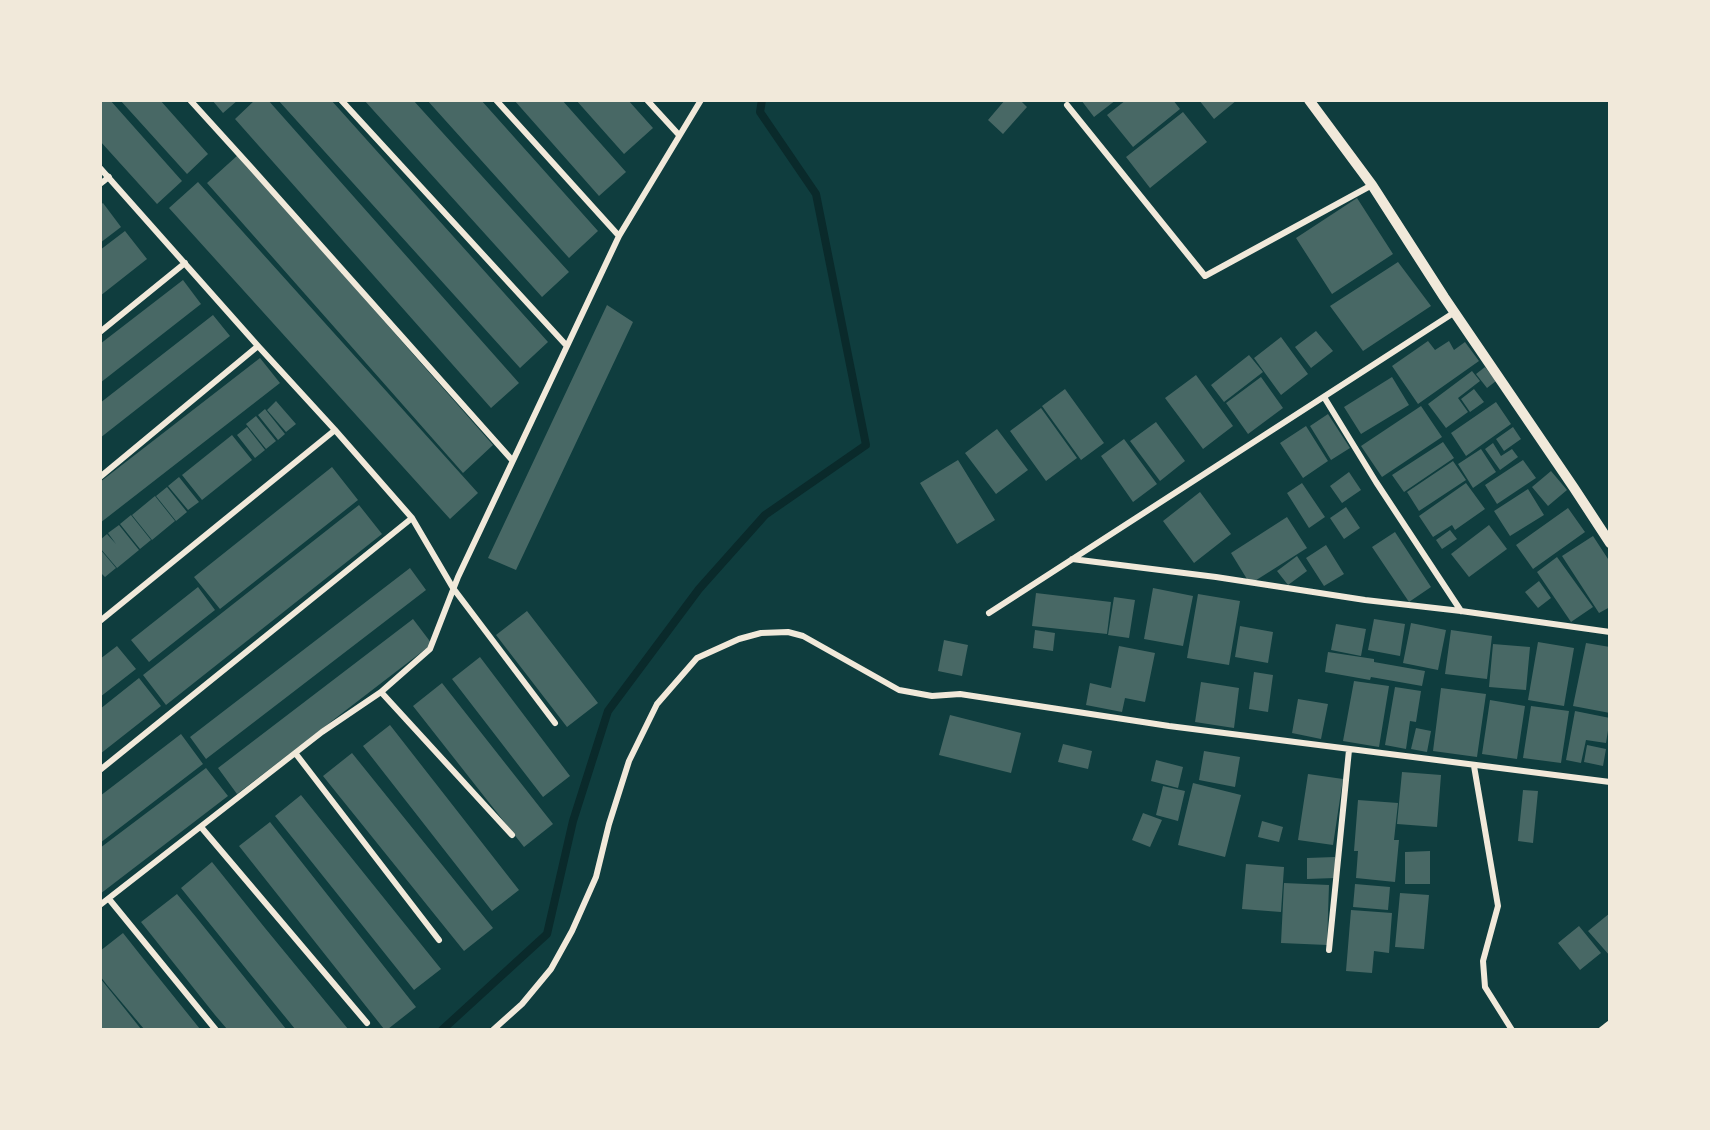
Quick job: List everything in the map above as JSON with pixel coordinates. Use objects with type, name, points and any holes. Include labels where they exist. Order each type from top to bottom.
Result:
[{"type":"street","points":[[190,100],[512,460]]},
{"type":"street","points":[[341,100],[566,345]]},
{"type":"street","points":[[496,100],[619,236]]},
{"type":"street","points":[[647,100],[679,135]]},
{"type":"street","points":[[100,905],[322,732],[381,692],[430,649],[453,588],[619,236],[700,100]]},
{"type":"street","points":[[1309,100],[1372,185],[1610,543]]},
{"type":"street","points":[[1067,105],[1205,276],[1372,185]]},
{"type":"street","points":[[100,168],[412,518],[453,588],[555,723]]},
{"type":"street","points":[[100,184],[110,177]]},
{"type":"street","points":[[100,332],[185,263]]},
{"type":"street","points":[[989,613],[1455,312]]},
{"type":"street","points":[[100,477],[258,346]]},
{"type":"street","points":[[1323,397],[1461,610]]},
{"type":"street","points":[[100,621],[335,430]]},
{"type":"street","points":[[100,770],[412,518]]},
{"type":"street","points":[[1072,560],[1216,577],[1365,600],[1461,610],[1610,632]]},
{"type":"street","points":[[493,1029],[522,1004],[551,969],[572,931],[596,877],[609,824],[630,761],[657,704],[697,658],[739,639],[761,633],[788,632],[803,636],[899,690],[932,696],[960,694],[1169,726],[1610,782]]},
{"type":"street","points":[[381,692],[512,835]]},
{"type":"street","points":[[1329,951],[1349,750]]},
{"type":"street","points":[[296,754],[439,940]]},
{"type":"street","points":[[1474,766],[1498,906],[1483,961],[1485,987],[1512,1029]]},
{"type":"street","points":[[201,827],[366,1023]]},
{"type":"street","points":[[109,899],[216,1029]]},
{"type":"street","points":[[1601,1029],[1610,1023]]},
{"type":"building","points":[[100,100],[110,100],[182,181],[157,204],[100,141]]},
{"type":"building","points":[[120,100],[160,100],[208,154],[187,174]]},
{"type":"building","points":[[212,100],[238,100],[223,113]]},
{"type":"building","points":[[255,100],[268,100],[519,383],[491,408],[235,119]]},
{"type":"building","points":[[278,100],[331,100],[548,342],[520,368]]},
{"type":"building","points":[[364,100],[413,100],[569,272],[542,297]]},
{"type":"building","points":[[427,100],[481,100],[598,231],[569,258]]},
{"type":"building","points":[[514,100],[562,100],[626,172],[599,196]]},
{"type":"building","points":[[576,100],[628,100],[653,128],[624,154]]},
{"type":"building","points":[[1005,100],[1020,100],[1027,107],[1003,134],[988,120]]},
{"type":"building","points":[[1081,100],[1116,100],[1094,117]]},
{"type":"building","points":[[1126,100],[1173,100],[1180,109],[1133,147],[1107,115]]},
{"type":"building","points":[[1199,100],[1237,100],[1214,119]]},
{"type":"building","points":[[1183,112],[1207,142],[1150,188],[1126,157]]},
{"type":"building","points":[[238,155],[493,445],[463,473],[207,183]]},
{"type":"building","points":[[198,182],[478,493],[450,519],[169,208]]},
{"type":"building","points":[[1357,198],[1393,254],[1332,294],[1296,238]]},
{"type":"building","points":[[103,203],[121,227],[100,243],[100,205]]},
{"type":"building","points":[[125,231],[147,259],[100,296],[100,250]]},
{"type":"building","points":[[1398,262],[1431,306],[1363,351],[1330,306]]},
{"type":"building","points":[[183,280],[201,304],[100,383],[100,344]]},
{"type":"building","points":[[607,305],[633,322],[516,570],[488,558]]},
{"type":"building","points":[[213,315],[230,336],[100,438],[100,403]]},
{"type":"building","points":[[1316,331],[1333,351],[1311,368],[1295,347]]},
{"type":"building","points":[[1281,337],[1308,374],[1281,395],[1254,358]]},
{"type":"building","points":[[1428,341],[1435,350],[1449,341],[1454,350],[1465,342],[1479,361],[1418,404],[1392,366]]},
{"type":"building","points":[[1249,355],[1263,372],[1224,402],[1211,385]]},
{"type":"building","points":[[260,358],[280,383],[100,523],[100,482]]},
{"type":"building","points":[[1485,367],[1496,381],[1487,388],[1476,374]]},
{"type":"building","points":[[1472,371],[1480,381],[1458,398],[1468,412],[1446,428],[1428,404]]},
{"type":"building","points":[[1196,375],[1233,426],[1203,449],[1165,398]]},
{"type":"building","points":[[1261,377],[1283,408],[1248,434],[1226,403]]},
{"type":"building","points":[[1392,377],[1409,405],[1361,434],[1344,407]]},
{"type":"building","points":[[1065,389],[1104,443],[1081,460],[1042,406]]},
{"type":"building","points":[[1474,389],[1484,402],[1470,412],[1461,399]]},
{"type":"building","points":[[276,401],[296,424],[286,432],[267,410]]},
{"type":"building","points":[[1496,402],[1511,424],[1466,456],[1451,433]]},
{"type":"building","points":[[1421,406],[1442,437],[1382,477],[1361,446]]},
{"type":"building","points":[[1041,408],[1077,458],[1046,481],[1010,431]]},
{"type":"building","points":[[265,409],[285,434],[278,440],[258,415]]},
{"type":"building","points":[[1328,414],[1350,448],[1331,460],[1310,426]]},
{"type":"building","points":[[256,416],[276,441],[266,449],[246,424]]},
{"type":"building","points":[[1156,422],[1185,461],[1160,481],[1130,441]]},
{"type":"building","points":[[1306,426],[1328,461],[1303,478],[1280,443]]},
{"type":"building","points":[[247,427],[265,450],[255,458],[237,435]]},
{"type":"building","points":[[1513,427],[1521,439],[1504,451],[1496,439]]},
{"type":"building","points":[[997,429],[1028,470],[996,494],[965,453]]},
{"type":"building","points":[[232,435],[252,460],[202,500],[182,475]]},
{"type":"building","points":[[1124,439],[1157,484],[1133,502],[1101,456]]},
{"type":"building","points":[[1443,442],[1454,458],[1404,492],[1392,475]]},
{"type":"building","points":[[1493,443],[1501,456],[1512,449],[1518,457],[1500,470],[1485,449]]},
{"type":"building","points":[[1481,449],[1496,472],[1473,488],[1458,464]]},
{"type":"building","points":[[958,460],[995,520],[957,544],[920,483]]},
{"type":"building","points":[[1523,460],[1536,478],[1497,504],[1485,485]]},
{"type":"building","points":[[1453,461],[1466,480],[1419,511],[1407,492]]},
{"type":"building","points":[[332,467],[358,500],[220,609],[194,577]]},
{"type":"building","points":[[1551,471],[1567,490],[1548,506],[1532,487]]},
{"type":"building","points":[[1349,472],[1361,490],[1342,503],[1330,486]]},
{"type":"building","points":[[179,477],[199,502],[188,510],[168,486]]},
{"type":"building","points":[[1302,483],[1325,517],[1309,528],[1287,493]]},
{"type":"building","points":[[1466,483],[1485,509],[1455,530],[1452,525],[1433,537],[1419,516]]},
{"type":"building","points":[[167,487],[187,512],[176,521],[156,496]]},
{"type":"building","points":[[1528,489],[1544,515],[1510,536],[1494,511]]},
{"type":"building","points":[[1200,492],[1231,534],[1194,563],[1163,521]]},
{"type":"building","points":[[155,496],[175,521],[152,540],[132,515]]},
{"type":"building","points":[[359,505],[382,534],[166,705],[143,675]]},
{"type":"building","points":[[1346,507],[1360,528],[1344,539],[1330,518]]},
{"type":"building","points":[[1568,508],[1585,532],[1533,569],[1516,545]]},
{"type":"building","points":[[131,515],[151,540],[140,549],[120,524]]},
{"type":"building","points":[[1287,517],[1307,548],[1250,584],[1231,553]]},
{"type":"building","points":[[119,525],[139,550],[117,568],[100,548],[100,540],[107,534],[116,544],[108,533]]},
{"type":"building","points":[[1489,525],[1507,549],[1469,577],[1451,554]]},
{"type":"building","points":[[1450,530],[1457,539],[1442,549],[1436,540]]},
{"type":"building","points":[[1395,532],[1431,587],[1409,602],[1372,547]]},
{"type":"building","points":[[1593,536],[1610,562],[1610,607],[1599,613],[1562,556]]},
{"type":"building","points":[[1326,545],[1344,574],[1324,586],[1306,558]]},
{"type":"building","points":[[100,549],[116,568],[105,577],[100,572]]},
{"type":"building","points":[[1297,556],[1307,571],[1288,585],[1277,571]]},
{"type":"building","points":[[1557,557],[1593,607],[1571,622],[1537,572]]},
{"type":"building","points":[[410,568],[426,590],[206,759],[190,737]]},
{"type":"building","points":[[1539,581],[1551,598],[1538,608],[1525,592]]},
{"type":"building","points":[[198,587],[215,610],[149,662],[131,640]]},
{"type":"building","points":[[1153,588],[1193,596],[1183,646],[1144,639]]},
{"type":"building","points":[[1036,593],[1111,602],[1107,634],[1032,626]]},
{"type":"building","points":[[1198,594],[1240,601],[1229,665],[1187,658]]},
{"type":"building","points":[[1114,597],[1135,600],[1129,638],[1108,635]]},
{"type":"building","points":[[527,611],[598,703],[567,727],[496,635]]},
{"type":"building","points":[[413,619],[432,644],[237,794],[218,768]]},
{"type":"building","points":[[1374,619],[1405,624],[1400,656],[1368,650]]},
{"type":"building","points":[[1411,623],[1446,630],[1438,670],[1403,663]]},
{"type":"building","points":[[1336,624],[1366,629],[1361,656],[1331,650]]},
{"type":"building","points":[[1240,626],[1273,632],[1268,663],[1235,657]]},
{"type":"building","points":[[1035,630],[1055,633],[1053,651],[1033,648]]},
{"type":"building","points":[[1451,630],[1492,636],[1487,679],[1445,674]]},
{"type":"building","points":[[944,640],[968,645],[962,676],[938,671]]},
{"type":"building","points":[[1538,642],[1574,648],[1564,706],[1528,700]]},
{"type":"building","points":[[1586,643],[1610,647],[1610,713],[1573,706]]},
{"type":"building","points":[[1493,644],[1530,647],[1526,690],[1489,687]]},
{"type":"building","points":[[117,646],[136,669],[100,697],[100,659]]},
{"type":"building","points":[[1119,646],[1155,653],[1145,702],[1125,698],[1122,712],[1086,705],[1090,683],[1111,688]]},
{"type":"building","points":[[1328,652],[1374,659],[1374,662],[1425,671],[1422,686],[1325,672]]},
{"type":"building","points":[[480,657],[570,776],[543,797],[452,679]]},
{"type":"building","points":[[1254,672],[1273,675],[1268,712],[1249,709]]},
{"type":"building","points":[[139,678],[161,706],[100,754],[100,709]]},
{"type":"building","points":[[1354,681],[1389,686],[1379,747],[1343,741]]},
{"type":"building","points":[[1201,682],[1239,688],[1234,728],[1195,722]]},
{"type":"building","points":[[442,683],[553,824],[524,847],[413,706]]},
{"type":"building","points":[[1395,687],[1421,691],[1416,722],[1410,721],[1406,749],[1385,745]]},
{"type":"building","points":[[1441,688],[1486,694],[1477,757],[1433,751]]},
{"type":"building","points":[[1298,699],[1328,704],[1321,739],[1292,733]]},
{"type":"building","points":[[1490,700],[1525,706],[1517,759],[1482,754]]},
{"type":"building","points":[[1531,706],[1569,711],[1561,763],[1523,758]]},
{"type":"building","points":[[1575,711],[1610,718],[1606,743],[1586,740],[1581,763],[1566,760]]},
{"type":"building","points":[[950,715],[1021,733],[1011,773],[939,755]]},
{"type":"building","points":[[390,725],[519,890],[492,911],[363,746]]},
{"type":"building","points":[[1416,728],[1431,731],[1427,752],[1411,749]]},
{"type":"building","points":[[181,734],[203,764],[100,843],[100,796]]},
{"type":"building","points":[[1063,744],[1092,751],[1088,769],[1058,762]]},
{"type":"building","points":[[1587,745],[1606,749],[1603,766],[1584,762]]},
{"type":"building","points":[[1204,751],[1240,757],[1235,787],[1199,780]]},
{"type":"building","points":[[352,753],[493,928],[464,951],[323,776]]},
{"type":"building","points":[[1156,760],[1183,767],[1178,788],[1151,781]]},
{"type":"building","points":[[206,768],[228,796],[100,894],[100,848]]},
{"type":"building","points":[[1402,772],[1441,775],[1437,827],[1397,824]]},
{"type":"building","points":[[1308,774],[1343,779],[1333,845],[1298,840]]},
{"type":"building","points":[[1193,783],[1241,795],[1225,857],[1178,845]]},
{"type":"building","points":[[1163,786],[1185,791],[1178,821],[1156,815]]},
{"type":"building","points":[[1523,790],[1538,791],[1533,843],[1518,841]]},
{"type":"building","points":[[301,795],[441,969],[414,990],[275,816]]},
{"type":"building","points":[[1358,800],[1398,803],[1394,840],[1399,840],[1395,882],[1356,878],[1358,851],[1354,851]]},
{"type":"building","points":[[1143,813],[1162,820],[1150,847],[1132,840]]},
{"type":"building","points":[[1262,821],[1283,827],[1279,842],[1258,837]]},
{"type":"building","points":[[270,822],[416,1007],[388,1029],[384,1029],[239,846]]},
{"type":"building","points":[[1430,851],[1430,884],[1405,884],[1405,852]]},
{"type":"building","points":[[1335,857],[1335,878],[1307,879],[1307,858]]},
{"type":"building","points":[[212,862],[348,1029],[295,1029],[251,975],[181,888]]},
{"type":"building","points":[[1246,864],[1284,867],[1281,912],[1242,909]]},
{"type":"building","points":[[1284,883],[1329,885],[1327,945],[1281,943]]},
{"type":"building","points":[[1355,884],[1390,887],[1388,910],[1353,907]]},
{"type":"building","points":[[1400,893],[1429,895],[1424,949],[1395,947]]},
{"type":"building","points":[[177,894],[286,1029],[227,1029],[215,1015],[141,922]]},
{"type":"building","points":[[1351,910],[1392,913],[1389,953],[1374,951],[1372,973],[1346,971]]},
{"type":"building","points":[[1610,913],[1610,956],[1588,931]]},
{"type":"building","points":[[1579,926],[1601,953],[1580,970],[1558,943]]},
{"type":"building","points":[[123,933],[200,1029],[144,1029],[107,985],[100,976],[100,951]]},
{"type":"building","points":[[100,978],[125,1009],[141,1029],[100,1029]]},
{"type":"waterway","points":[[442,1030],[547,934],[573,821],[608,711],[699,589],[765,515],[866,445],[816,194],[760,112],[762,100]]}]
